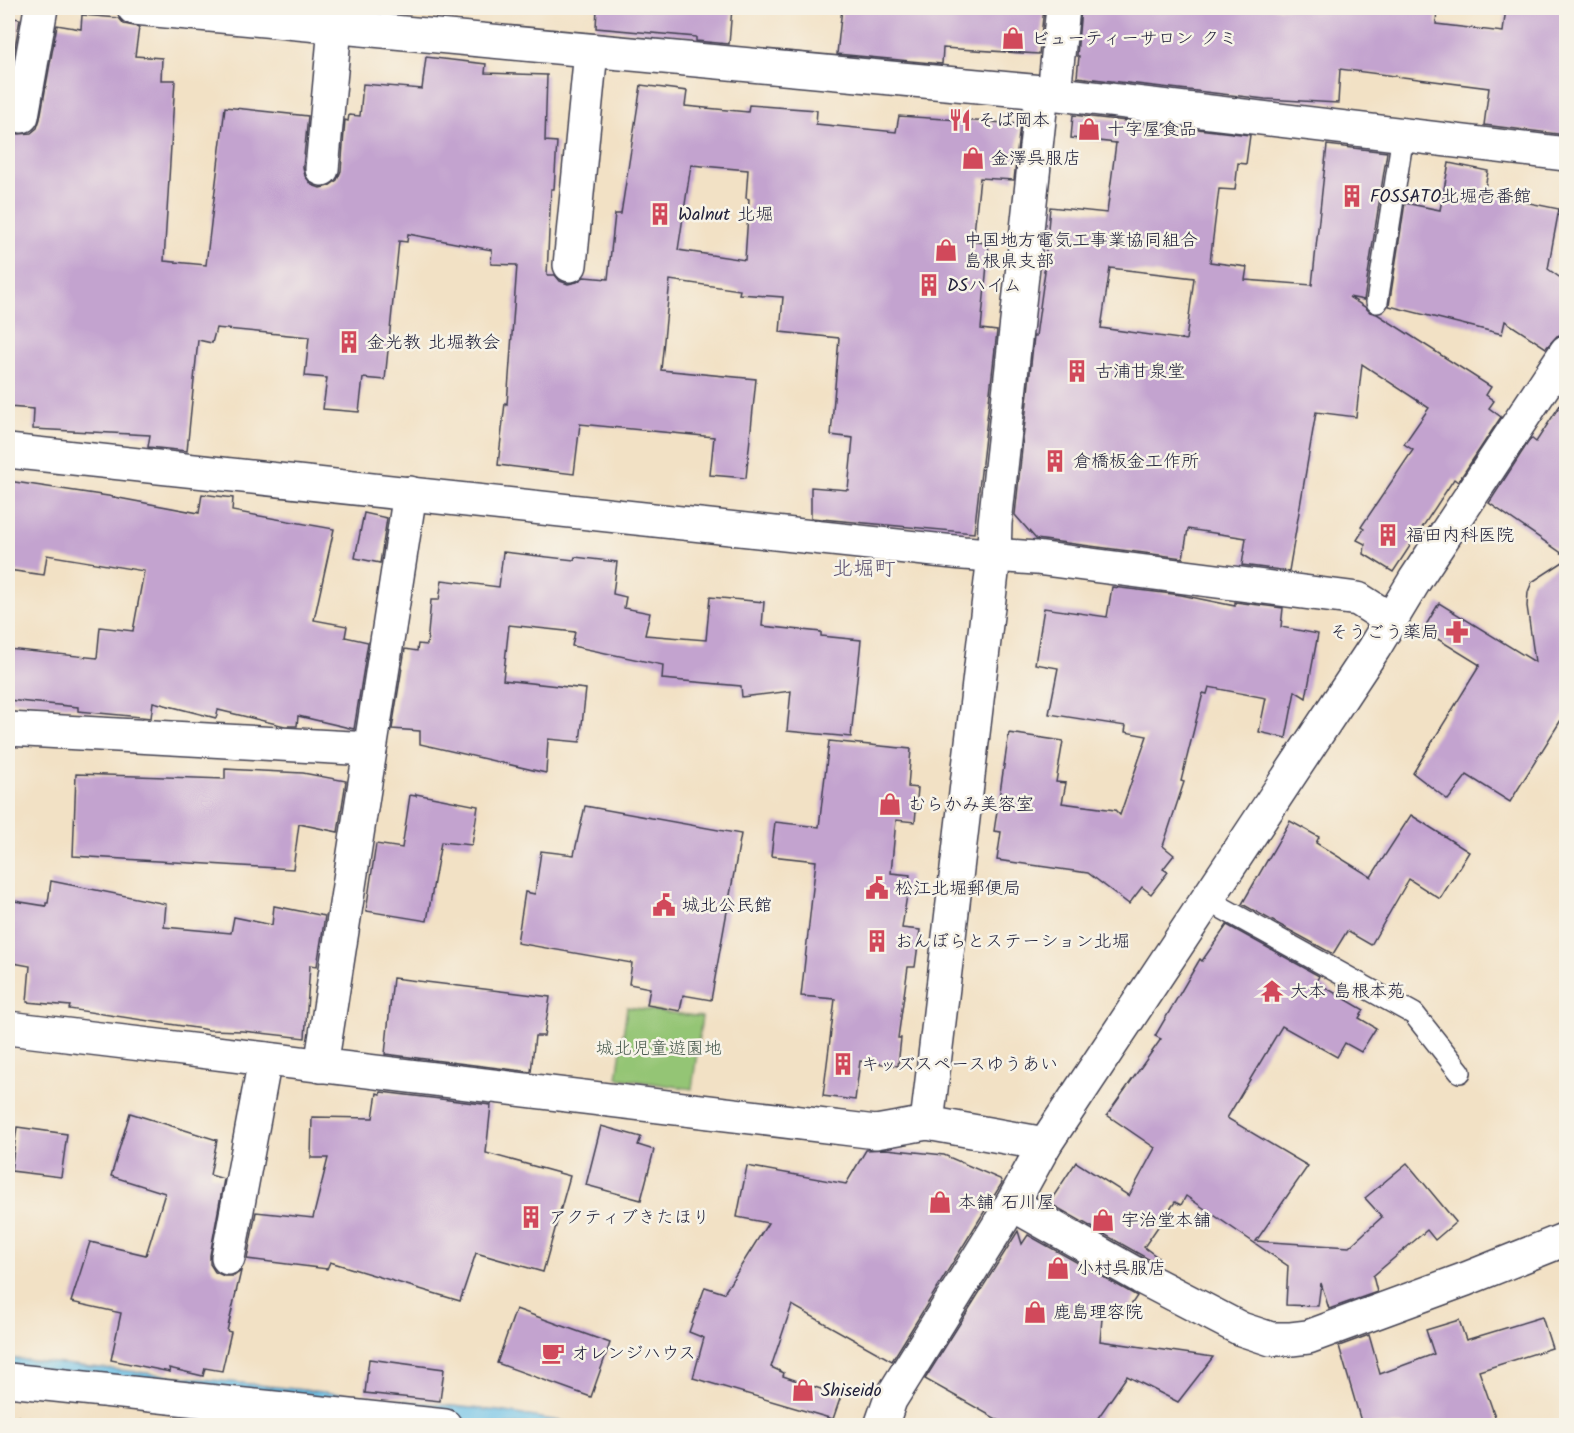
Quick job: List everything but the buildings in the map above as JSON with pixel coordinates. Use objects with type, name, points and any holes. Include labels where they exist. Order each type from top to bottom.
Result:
[{"type":"street","points":[[22,116],[41,8]]},
{"type":"street","points":[[134,8],[1048,92],[1566,154]]},
{"type":"street","points":[[927,1123],[994,556],[995,523],[1048,92],[1063,8]]},
{"type":"street","points":[[322,169],[335,27]]},
{"type":"street","points":[[570,265],[591,51]]},
{"type":"street","points":[[881,1425],[890,1400],[1011,1204],[1045,1144],[1566,352]]},
{"type":"street","points":[[8,451],[994,556],[1036,558],[1358,599],[1391,620]]},
{"type":"street","points":[[321,1066],[410,493]]},
{"type":"street","points":[[8,729],[370,749]]},
{"type":"street","points":[[8,1028],[876,1132],[927,1123],[1045,1144]]},
{"type":"street","points":[[228,1258],[265,1059]]},
{"type":"street","points":[[1011,1204],[1161,1288],[1241,1329],[1271,1338],[1291,1340],[1308,1337],[1466,1280],[1566,1239]]},
{"type":"street","points":[[8,1380],[187,1412],[445,1425]]},
{"type":"lane","points":[[1377,303],[1403,135]]},
{"type":"lane","points":[[1206,899],[1414,1014],[1460,1072]]},
{"type":"green space","name":"城北児童遊園地","points":[[627,1007],[702,1017],[692,1089],[617,1078]]},
{"type":"water","points":[[8,1358],[499,1411],[583,1425],[497,1425],[8,1373]]},
{"type":"place","name":"ビューティーサロン クミ","points":[[1013,38]]},
{"type":"place","name":"そば岡本","points":[[960,120]]},
{"type":"place","name":"十字屋食品","points":[[1089,129]]},
{"type":"place","name":"金澤呉服店","points":[[973,158]]},
{"type":"place","name":"FOSSATO北堀壱番館","points":[[1352,196]]},
{"type":"place","name":"Walnut 北堀","points":[[660,214]]},
{"type":"place","name":"中国地方電気工事業協同組合 島根県支部","points":[[946,250]]},
{"type":"place","name":"DSハイム","points":[[929,285]]},
{"type":"place","name":"金光教 北堀教会","points":[[349,342]]},
{"type":"place","name":"古浦甘泉堂","points":[[1077,371]]},
{"type":"place","name":"倉橋板金工作所","points":[[1055,461]]},
{"type":"place","name":"福田内科医院","points":[[1388,535]]},
{"type":"place","name":"そうごう薬局","points":[[1457,632]]},
{"type":"place","name":"むらかみ美容室","points":[[890,804]]},
{"type":"place","name":"松江北堀郵便局","points":[[877,888]]},
{"type":"place","name":"城北公民館","points":[[664,905]]},
{"type":"place","name":"おんぼらとステーション北堀","points":[[877,941]]},
{"type":"place","name":"大本 島根本苑","points":[[1272,991]]},
{"type":"place","name":"キッズスペースゆうあい","points":[[843,1064]]},
{"type":"place","name":"本舗 石川屋","points":[[940,1202]]},
{"type":"place","name":"アクティブきたほり","points":[[531,1217]]},
{"type":"place","name":"宇治堂本舗","points":[[1103,1220]]},
{"type":"place","name":"小村呉服店","points":[[1058,1268]]},
{"type":"place","name":"鹿島理容院","points":[[1035,1312]]},
{"type":"place","name":"オレンジハウス","points":[[553,1353]]},
{"type":"place","name":"Shiseido","points":[[803,1390]]},
{"type":"district","name":"北堀町","points":[[864,568]]}]
